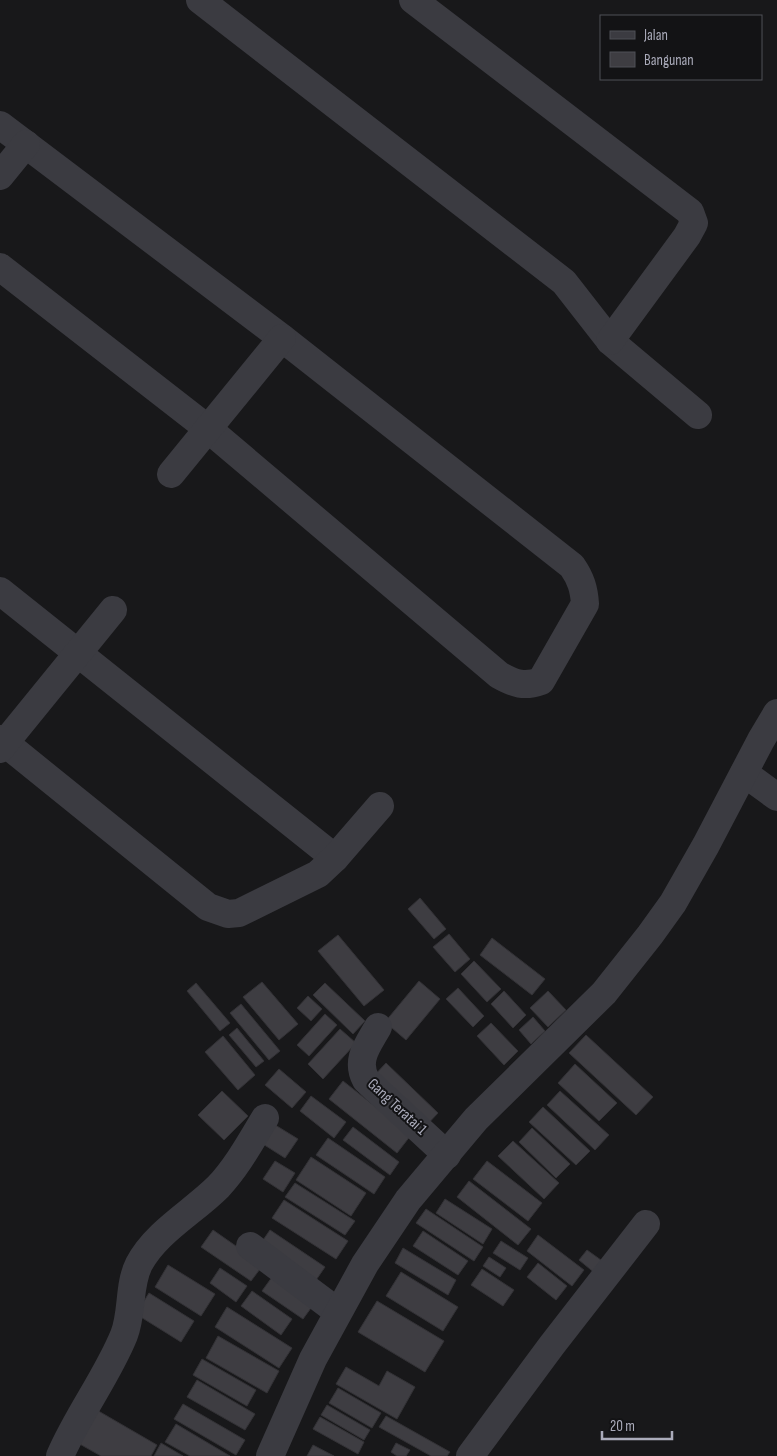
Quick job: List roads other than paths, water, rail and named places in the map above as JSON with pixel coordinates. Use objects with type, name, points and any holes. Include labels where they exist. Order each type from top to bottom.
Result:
[{"type":"street","points":[[200,0],[564,282],[610,341],[698,415]]},
{"type":"street","points":[[413,0],[690,212],[694,223],[687,236],[610,341]]},
{"type":"street","points":[[0,125],[282,338],[572,566],[584,591],[585,604],[541,681],[528,686],[516,684],[499,675],[207,428],[0,267]]},
{"type":"street","points":[[0,176],[26,144]]},
{"type":"street","points":[[172,474],[207,428],[282,338]]},
{"type":"street","points":[[0,591],[78,651],[335,858]]},
{"type":"street","points":[[113,610],[2,743],[208,908],[228,914],[239,913],[318,874],[335,858],[380,806]]},
{"type":"street","points":[[270,1456],[313,1359],[338,1312],[365,1264],[408,1200],[476,1119],[604,993],[650,936],[673,903],[777,713]]},
{"type":"street","points":[[744,773],[777,797]]},
{"type":"street","name":"Gang Teratai 1","points":[[378,1027],[363,1054],[360,1063],[361,1071],[366,1080],[447,1155]]},
{"type":"street","points":[[60,1456],[76,1420],[117,1350],[125,1332],[131,1285],[139,1264],[151,1246],[218,1187],[231,1172],[265,1118]]},
{"type":"street","points":[[470,1456],[552,1345],[646,1224]]},
{"type":"street","points":[[250,1246],[338,1312]]}]
